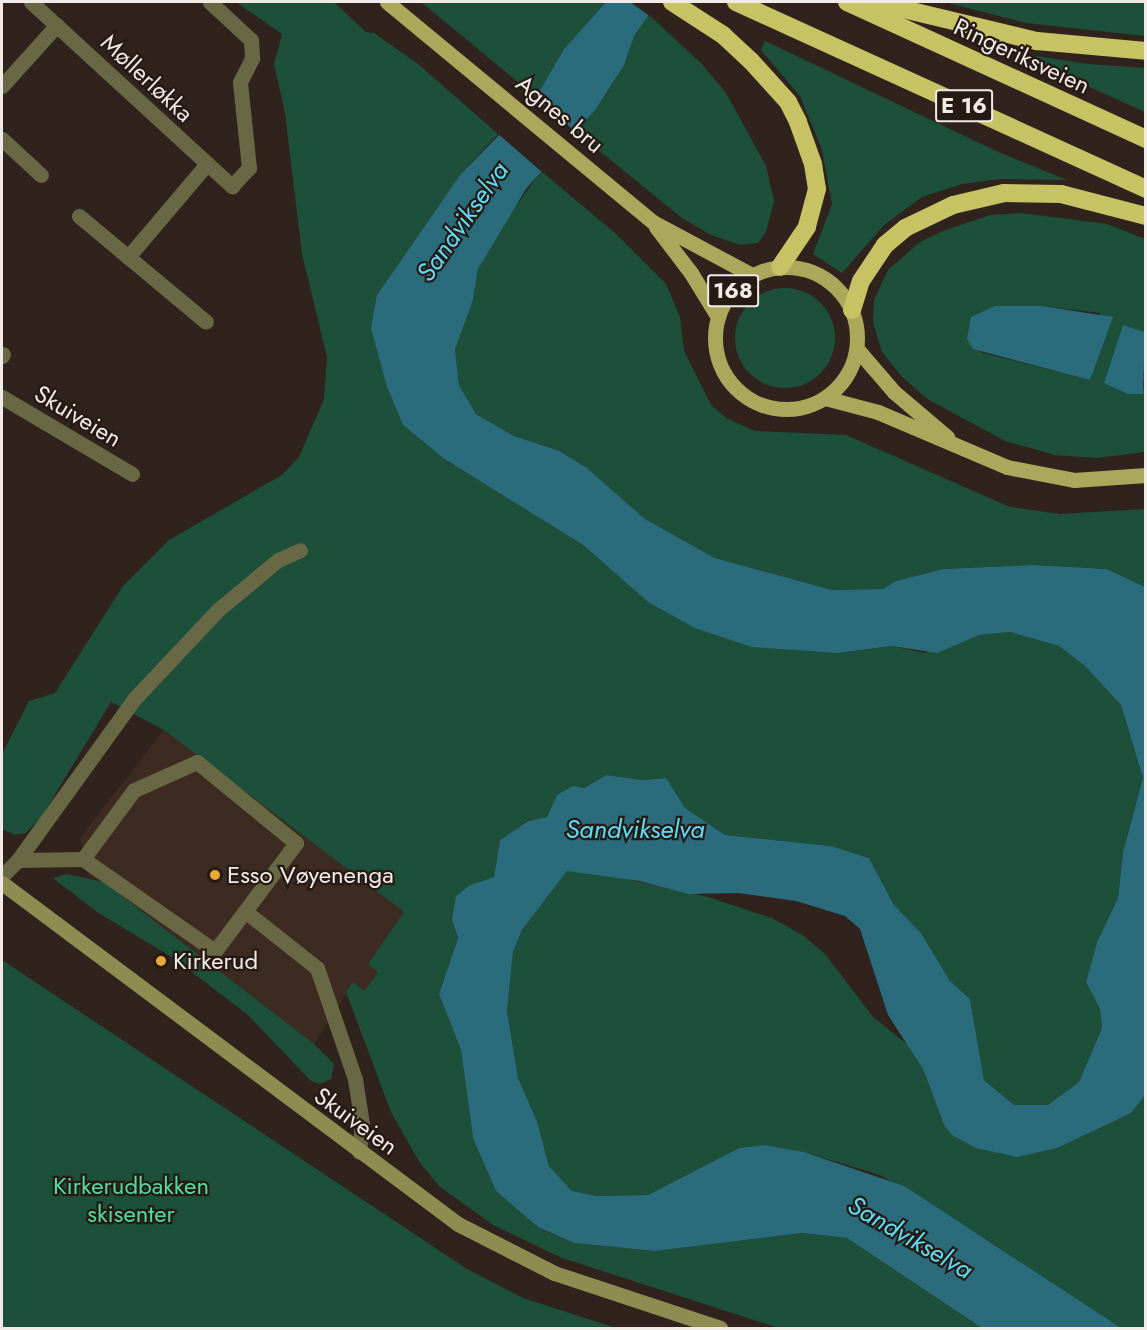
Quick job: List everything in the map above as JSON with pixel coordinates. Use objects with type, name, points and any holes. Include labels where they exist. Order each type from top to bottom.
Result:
[{"type":"highway","points":[[672,2],[723,35],[751,61],[788,102],[813,164],[817,189],[807,227],[780,267]]},
{"type":"highway","name":"E 16","points":[[736,2],[1146,189]]},
{"type":"highway","name":"Ringeriksveien","points":[[846,2],[1146,139]]},
{"type":"highway","points":[[874,2],[1037,41],[1146,51]]},
{"type":"highway","points":[[852,310],[861,281],[885,245],[904,228],[952,205],[1004,193],[1061,194],[1146,216]]},
{"type":"main road","name":"Agnes bru","points":[[387,2],[438,40],[652,222],[752,275]]},
{"type":"main road","name":"Agnes bru","points":[[652,222],[704,291],[718,317]]},
{"type":"main road","name":"168","points":[[780,267],[803,268],[823,277],[841,291],[852,310],[857,349],[840,385],[825,398],[802,408],[777,409],[754,401],[740,392],[720,366],[715,342],[718,317],[737,286],[752,275],[780,267]]},
{"type":"main road","points":[[857,349],[874,371],[960,449]]},
{"type":"main road","points":[[825,398],[854,404],[1007,467],[1062,478],[1104,481],[1146,475]]},
{"type":"main road","name":"Skuiveien","points":[[2,883],[458,1224],[506,1251],[599,1291],[720,1329]]},
{"type":"lane","name":"Møllerløkka","points":[[31,2],[232,186],[249,168],[240,82],[252,58],[251,40],[210,2]]},
{"type":"lane","points":[[2,86],[57,25]]},
{"type":"lane","points":[[2,140],[41,175]]},
{"type":"lane","points":[[128,257],[207,164]]},
{"type":"lane","points":[[79,216],[206,322]]},
{"type":"lane","name":"Skuiveien","points":[[2,397],[132,474]]},
{"type":"lane","points":[[2,876],[18,860],[135,698],[219,609],[278,560],[300,550]]},
{"type":"lane","points":[[18,860],[83,859],[214,951],[296,843],[197,762],[134,790],[83,859]]},
{"type":"lane","points":[[245,911],[317,968],[355,1079],[362,1124],[359,1152]]},
{"type":"shaded area","points":[[164,730],[404,912],[368,964],[379,973],[364,991],[353,983],[314,1044],[104,882],[89,877],[80,838]]},
{"type":"green space","points":[[236,2],[334,2],[366,32],[374,33],[418,64],[498,134],[460,175],[377,295],[387,387],[403,425],[443,458],[583,545],[648,602],[838,653],[893,646],[925,653],[979,635],[1010,632],[1059,646],[1085,666],[1121,705],[1143,778],[1123,852],[1118,898],[1097,942],[1086,982],[1100,1009],[1102,1028],[1079,1082],[1048,1105],[1014,1105],[984,1080],[970,999],[950,981],[921,933],[894,905],[869,858],[831,846],[725,835],[685,808],[665,778],[642,780],[606,775],[583,788],[557,795],[547,817],[527,821],[500,840],[494,877],[470,885],[452,920],[458,938],[439,994],[461,1050],[473,1138],[537,1227],[574,1243],[655,1251],[802,1233],[847,1238],[982,1328],[779,1328],[562,1258],[493,1225],[439,1186],[420,1163],[391,1112],[346,992],[353,982],[364,991],[378,973],[368,964],[404,912],[164,730],[111,702],[42,816],[26,833],[15,835],[2,829],[2,754],[29,701],[55,693],[123,586],[169,540],[282,475],[299,457],[324,399],[327,357],[302,254],[285,113],[274,64],[282,34]]},
{"type":"green space","points":[[421,2],[606,2],[564,49],[536,97]]},
{"type":"green space","points":[[945,2],[1145,2],[1145,36],[1026,23]]},
{"type":"green space","points":[[649,15],[701,63],[726,93],[766,166],[774,201],[766,232],[758,243],[740,245],[711,235],[682,218],[575,131],[596,109],[615,80],[634,36]]},
{"type":"green space","points":[[765,41],[996,151],[1067,180],[1001,179],[962,184],[922,197],[884,225],[842,273],[813,254],[832,204],[822,150],[800,96],[761,50]]},
{"type":"green space","points":[[1012,52],[1088,64],[1145,68],[1145,112]]},
{"type":"green space","points":[[541,171],[615,233],[666,284],[680,317],[684,351],[711,405],[726,418],[755,431],[846,435],[1010,507],[1060,514],[1145,509],[1145,587],[1107,569],[1033,565],[943,569],[896,581],[883,589],[832,590],[715,558],[645,519],[587,468],[561,451],[514,436],[476,414],[459,385],[455,349],[458,331],[473,300],[478,269],[499,230]]},
{"type":"green space","points":[[1021,213],[1107,224],[1145,239],[1145,332],[1123,325],[1145,393],[1145,452],[1097,458],[1055,455],[1005,441],[929,400],[902,377],[882,352],[873,323],[874,300],[888,270],[920,242],[943,231],[990,215]],"holes":[[[995,306],[1042,306],[1100,313],[1090,380],[980,352]]]},
{"type":"green space","points":[[785,288],[804,292],[820,303],[831,319],[835,338],[831,357],[820,373],[804,384],[785,388],[766,384],[750,373],[739,357],[735,338],[739,319],[750,303],[766,292]]},
{"type":"green space","points":[[567,871],[589,871],[708,897],[772,918],[804,936],[825,954],[873,1017],[907,1044],[923,1069],[944,1125],[1131,1113],[1145,1094],[1145,1328],[1121,1328],[1101,1317],[995,1245],[880,1175],[804,1152],[765,1145],[739,1148],[648,1195],[597,1196],[572,1191],[549,1166],[537,1121],[518,1078],[507,1011],[513,952],[522,930]]},
{"type":"green space","points":[[67,874],[104,882],[314,1044],[334,1064],[331,1079],[319,1084],[310,1080],[248,1015],[175,959],[97,912],[53,878]]},
{"type":"green space","name":"Kirkerudbakken skisenter","points":[[2,960],[467,1269],[523,1298],[616,1328],[2,1328]]},
{"type":"water","name":"Sandvikselva","points":[[606,2],[658,2],[634,36],[624,65],[596,109],[526,189],[478,269],[473,300],[455,349],[459,385],[476,414],[514,436],[560,451],[587,468],[645,519],[715,558],[832,590],[883,589],[896,581],[943,569],[1033,565],[1107,569],[1145,587],[1146,1094],[1131,1113],[1057,1148],[1017,1157],[976,1148],[952,1135],[944,1125],[923,1069],[888,1015],[860,929],[845,916],[796,901],[738,893],[689,894],[639,881],[567,871],[522,930],[513,952],[507,1011],[518,1078],[537,1121],[549,1166],[572,1191],[597,1196],[648,1195],[739,1148],[765,1145],[804,1152],[904,1186],[1121,1328],[982,1328],[847,1238],[802,1233],[655,1251],[574,1243],[538,1227],[496,1191],[473,1138],[461,1050],[439,994],[458,938],[452,920],[456,896],[470,885],[494,877],[500,840],[528,821],[547,817],[557,795],[573,786],[584,788],[606,775],[642,780],[666,778],[685,808],[725,835],[831,846],[869,858],[894,905],[921,933],[950,981],[970,999],[984,1080],[1014,1105],[1048,1105],[1079,1082],[1102,1028],[1100,1009],[1086,982],[1097,942],[1118,898],[1123,852],[1143,778],[1121,705],[1085,666],[1059,646],[1010,632],[979,635],[937,653],[892,646],[838,653],[752,647],[695,628],[648,602],[583,545],[443,458],[403,425],[387,387],[371,328],[377,295],[460,175],[536,97],[564,49]]},
{"type":"water","points":[[995,306],[1042,306],[1113,317],[1090,380],[973,349],[967,339],[971,317]]},
{"type":"water","points":[[1123,325],[1145,332],[1143,394],[1128,394],[1104,383]]},
{"type":"pier","points":[[630,2],[661,2],[651,17]]},
{"type":"pier","points":[[533,96],[577,133],[543,173],[496,132]]},
{"type":"place","name":"Esso Vøyenenga","points":[[215,875]]},
{"type":"place","name":"Kirkerud","points":[[161,961]]}]
